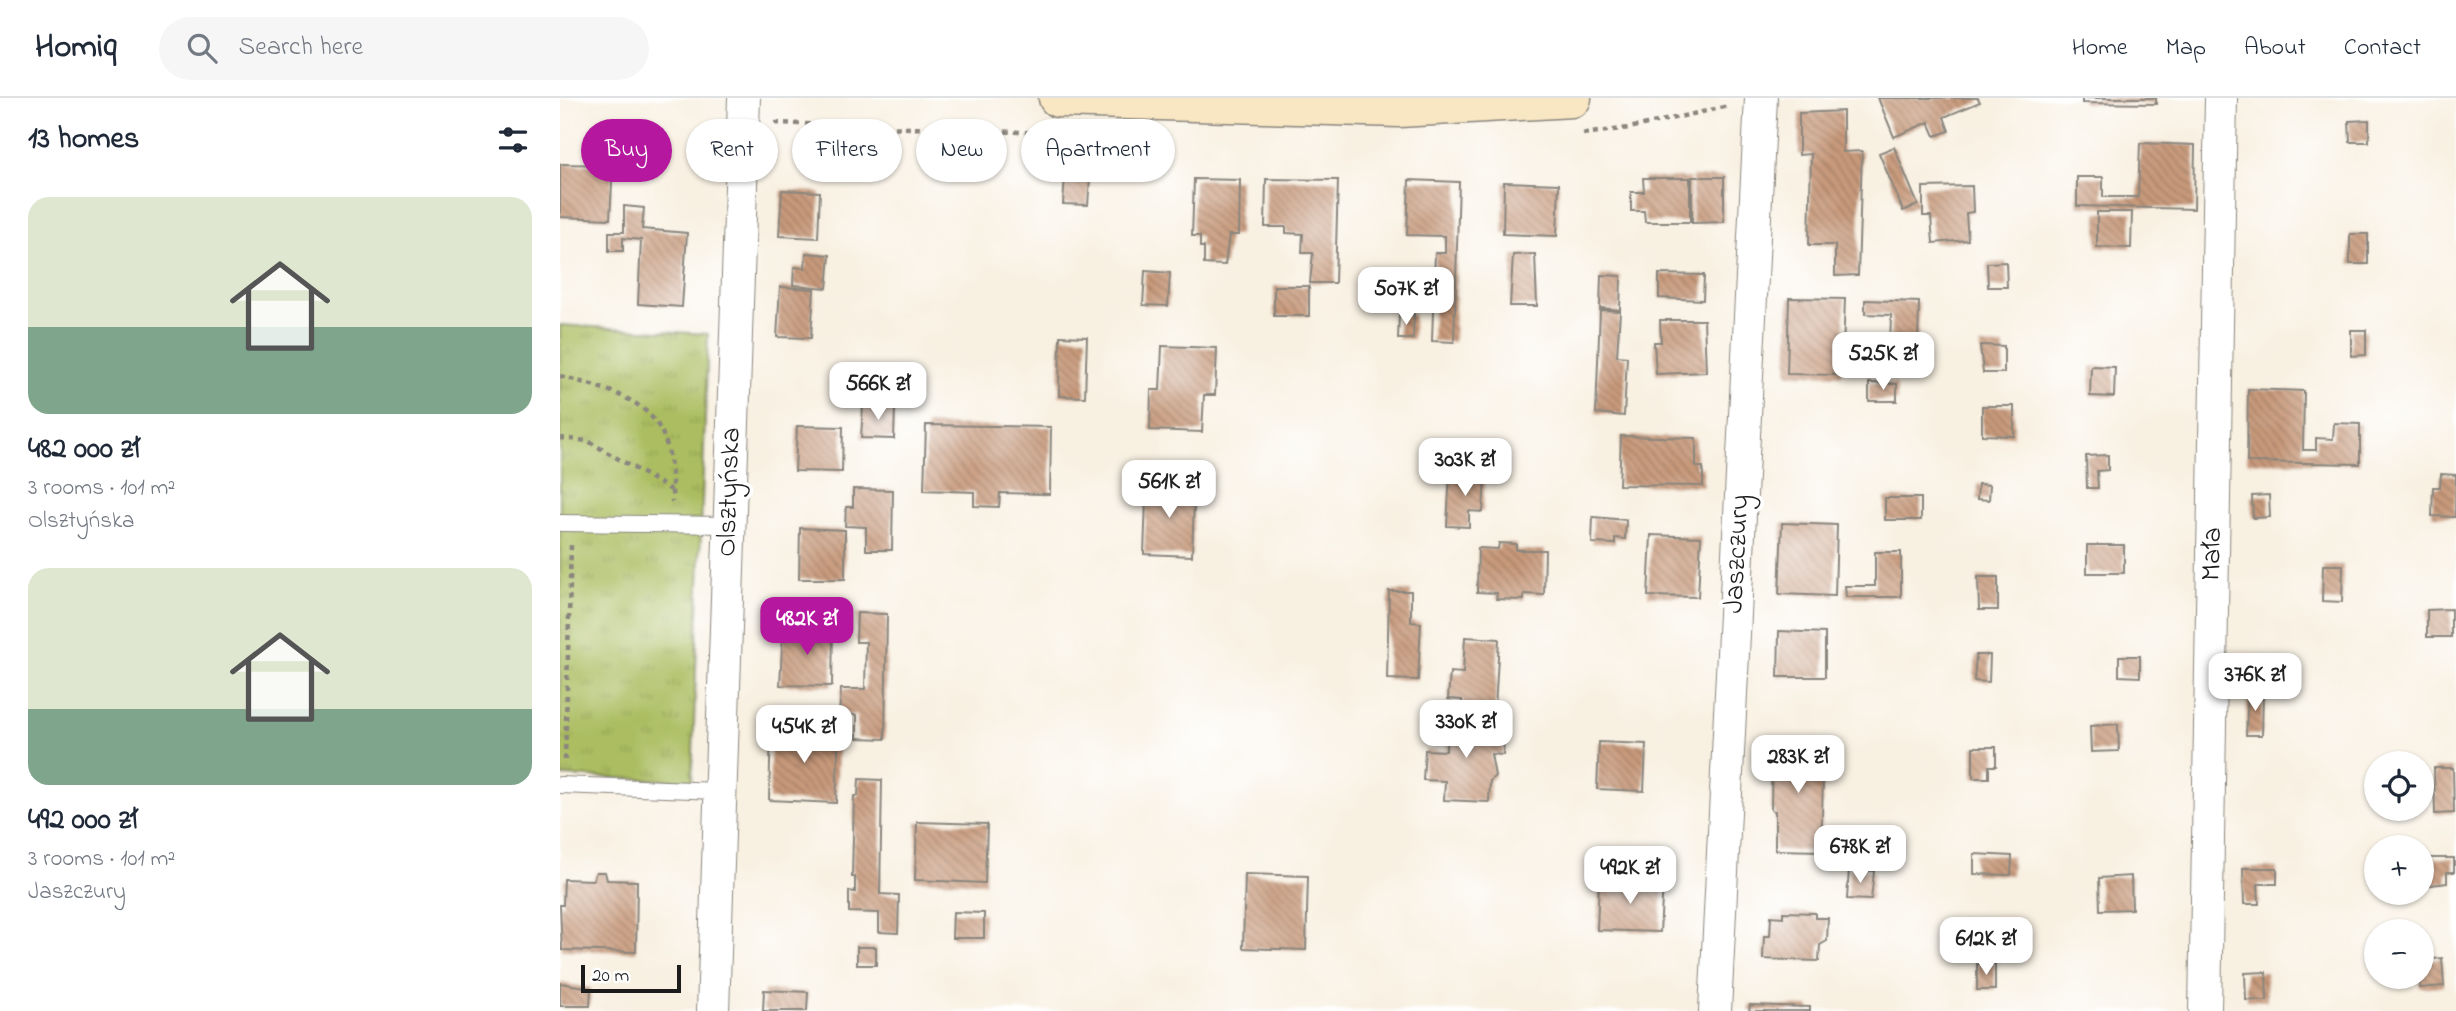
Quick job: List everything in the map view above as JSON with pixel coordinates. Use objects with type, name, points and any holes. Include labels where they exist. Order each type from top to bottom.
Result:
[{"type":"main road","points":[[1058,98],[1399,108],[1572,98]]},
{"type":"street","name":"Olsztyńska","points":[[713,1011],[718,790],[744,98]]},
{"type":"street","name":"Jaszczury","points":[[1715,1011],[1761,98]]},
{"type":"street","name":"Mała","points":[[2205,1011],[2221,98]]},
{"type":"lane","points":[[566,523],[729,526]]},
{"type":"lane","points":[[562,785],[718,790]]},
{"type":"path","points":[[560,376],[603,387],[639,407],[661,425],[670,446],[672,524]]},
{"type":"path","points":[[560,438],[588,441],[673,491]]},
{"type":"path","points":[[562,785],[566,523]]},
{"type":"green space","points":[[560,325],[708,334],[692,781],[560,776]]},
{"type":"building","points":[[1878,98],[1978,98],[1980,102],[1944,117],[1949,131],[1935,136],[1929,122],[1894,137]]},
{"type":"building","points":[[2082,98],[2156,98],[2156,104],[2082,103]]},
{"type":"building","points":[[1843,111],[1843,152],[1862,151],[1858,275],[1835,276],[1835,245],[1809,245],[1811,154],[1799,155],[1799,113]]},
{"type":"building","points":[[2369,120],[2369,142],[2350,142],[2349,121]]},
{"type":"building","points":[[2140,143],[2195,145],[2194,209],[2077,206],[2077,177],[2103,177],[2103,197],[2138,197]]},
{"type":"building","points":[[1894,147],[1918,205],[1903,211],[1879,153]]},
{"type":"building","points":[[560,164],[581,164],[581,182],[612,182],[610,219],[560,217]]},
{"type":"building","points":[[1692,177],[1724,177],[1724,222],[1692,223]]},
{"type":"building","points":[[1643,178],[1690,178],[1690,222],[1645,222],[1644,211],[1631,211],[1631,192],[1644,192]]},
{"type":"building","points":[[1194,179],[1240,180],[1239,235],[1229,235],[1225,265],[1204,264],[1204,247],[1200,247],[1200,236],[1192,236]]},
{"type":"building","points":[[1266,179],[1338,180],[1335,283],[1310,283],[1313,253],[1302,253],[1303,234],[1286,233],[1286,227],[1265,227]]},
{"type":"building","points":[[1409,180],[1459,182],[1454,342],[1432,341],[1435,253],[1445,253],[1445,236],[1407,235]]},
{"type":"building","points":[[1065,182],[1090,182],[1088,205],[1063,204]]},
{"type":"building","points":[[1504,182],[1559,184],[1557,236],[1503,234]]},
{"type":"building","points":[[1972,186],[1973,212],[1966,213],[1968,240],[1933,243],[1931,216],[1923,216],[1923,187]]},
{"type":"building","points":[[782,190],[820,192],[818,238],[779,236]]},
{"type":"building","points":[[624,206],[644,208],[642,229],[687,233],[682,307],[638,304],[641,240],[623,238],[623,251],[609,251],[609,232],[624,232]]},
{"type":"building","points":[[2097,212],[2132,212],[2131,248],[2097,247]]},
{"type":"building","points":[[2350,234],[2368,234],[2368,264],[2350,264]]},
{"type":"building","points":[[806,253],[830,255],[827,288],[793,285],[794,267],[805,268]]},
{"type":"building","points":[[1535,254],[1537,306],[1510,306],[1513,255]]},
{"type":"building","points":[[2006,262],[2007,287],[1988,287],[1987,263]]},
{"type":"building","points":[[1145,271],[1170,273],[1168,306],[1143,305]]},
{"type":"building","points":[[1659,274],[1704,275],[1703,300],[1659,298]]},
{"type":"building","points":[[1601,275],[1621,276],[1620,310],[1600,308]]},
{"type":"building","points":[[1274,286],[1309,286],[1309,316],[1274,316]]},
{"type":"building","points":[[780,287],[814,289],[811,338],[777,337]]},
{"type":"building","points":[[1789,298],[1845,299],[1842,375],[1787,374]]},
{"type":"building","points":[[1865,300],[1919,302],[1918,345],[1890,345],[1891,315],[1865,314]]},
{"type":"building","points":[[1600,310],[1620,311],[1617,356],[1627,357],[1624,416],[1596,413]]},
{"type":"building","points":[[1399,314],[1414,314],[1413,339],[1398,339]]},
{"type":"building","points":[[1660,320],[1704,320],[1706,372],[1656,374],[1654,342],[1661,342]]},
{"type":"building","points":[[2351,330],[2366,330],[2366,355],[2351,356]]},
{"type":"building","points":[[1060,336],[1087,337],[1085,397],[1059,396]]},
{"type":"building","points":[[1980,345],[2004,346],[2004,373],[1983,373]]},
{"type":"building","points":[[1162,346],[1217,348],[1215,395],[1204,395],[1202,432],[1150,430],[1151,390],[1160,390]]},
{"type":"building","points":[[2091,366],[2115,367],[2114,397],[2090,396]]},
{"type":"building","points":[[1869,383],[1897,384],[1897,401],[1869,401]]},
{"type":"building","points":[[2248,389],[2304,391],[2303,450],[2316,450],[2316,438],[2333,439],[2334,423],[2360,424],[2360,464],[2247,462]]},
{"type":"building","points":[[863,405],[895,406],[894,439],[861,438]]},
{"type":"building","points":[[1982,406],[2014,406],[2014,436],[1982,435]]},
{"type":"building","points":[[926,425],[1051,427],[1050,494],[1000,493],[999,507],[974,506],[974,492],[924,490]]},
{"type":"building","points":[[797,426],[843,427],[842,472],[795,471]]},
{"type":"building","points":[[1621,436],[1696,438],[1696,467],[1703,467],[1703,486],[1619,485]]},
{"type":"building","points":[[2108,455],[2108,470],[2097,471],[2098,488],[2087,488],[2086,456]]},
{"type":"building","points":[[1450,473],[1485,475],[1483,512],[1469,511],[1469,527],[1447,526]]},
{"type":"building","points":[[2441,474],[2456,475],[2455,517],[2432,516],[2433,487],[2440,487]]},
{"type":"building","points":[[1151,481],[1191,483],[1190,501],[1194,501],[1192,556],[1144,554],[1146,499],[1150,499]]},
{"type":"building","points":[[1978,484],[1990,485],[1989,500],[1977,499]]},
{"type":"building","points":[[853,489],[893,490],[892,550],[866,550],[866,527],[845,526],[846,507],[853,507]]},
{"type":"building","points":[[2269,495],[2270,517],[2253,518],[2252,496]]},
{"type":"building","points":[[1885,498],[1921,498],[1921,520],[1885,520]]},
{"type":"building","points":[[1593,517],[1626,520],[1625,539],[1615,538],[1615,544],[1592,543]]},
{"type":"building","points":[[1782,523],[1837,525],[1835,596],[1779,594]]},
{"type":"building","points":[[800,528],[845,530],[845,579],[799,579]]},
{"type":"building","points":[[1651,535],[1701,537],[1698,597],[1648,596]]},
{"type":"building","points":[[1499,543],[1516,544],[1516,550],[1545,550],[1544,595],[1524,594],[1524,600],[1496,599],[1497,593],[1477,592],[1478,548],[1498,549]]},
{"type":"building","points":[[2087,545],[2124,545],[2124,573],[2087,573]]},
{"type":"building","points":[[1875,552],[1901,552],[1901,597],[1846,597],[1845,586],[1875,586]]},
{"type":"building","points":[[2323,565],[2343,565],[2342,602],[2322,601]]},
{"type":"building","points":[[1978,577],[1998,577],[1998,610],[1979,610]]},
{"type":"building","points":[[1389,591],[1411,591],[1411,622],[1421,623],[1418,680],[1387,679]]},
{"type":"building","points":[[2451,609],[2451,637],[2427,637],[2427,610]]},
{"type":"building","points":[[857,613],[887,614],[885,739],[857,738],[857,715],[839,714],[841,689],[865,689],[866,642],[856,642]]},
{"type":"building","points":[[783,628],[833,629],[832,686],[780,685]]},
{"type":"building","points":[[1779,631],[1825,633],[1825,677],[1778,677]]},
{"type":"building","points":[[1465,637],[1499,639],[1495,709],[1462,707],[1462,700],[1448,699],[1450,672],[1463,673]]},
{"type":"building","points":[[1976,655],[1990,655],[1989,682],[1974,681]]},
{"type":"building","points":[[2119,656],[2140,656],[2140,677],[2119,676]]},
{"type":"building","points":[[2248,690],[2263,691],[2262,735],[2246,735]]},
{"type":"building","points":[[1447,720],[1505,722],[1503,755],[1491,754],[1495,776],[1490,781],[1489,802],[1444,800],[1445,781],[1423,780],[1425,750],[1446,751]]},
{"type":"building","points":[[2118,724],[2119,751],[2091,752],[2090,726]]},
{"type":"building","points":[[771,727],[839,729],[836,803],[769,800]]},
{"type":"building","points":[[1772,741],[1824,743],[1821,851],[1775,850],[1775,811],[1771,810]]},
{"type":"building","points":[[1599,742],[1646,744],[1644,791],[1597,789]]},
{"type":"building","points":[[1973,747],[1996,747],[1996,766],[1989,766],[1989,778],[1973,778]]},
{"type":"building","points":[[2434,768],[2453,768],[2454,813],[2435,814]]},
{"type":"building","points":[[859,779],[882,780],[880,894],[899,895],[898,933],[879,932],[879,913],[849,912],[849,891],[855,892],[855,877],[852,877],[854,796],[858,796]]},
{"type":"building","points":[[917,822],[987,824],[985,883],[915,880]]},
{"type":"building","points":[[1974,854],[2012,856],[2011,875],[1974,874]]},
{"type":"building","points":[[2434,858],[2454,858],[2454,872],[2447,872],[2447,883],[2434,885]]},
{"type":"building","points":[[2243,868],[2277,868],[2277,884],[2258,884],[2259,904],[2244,904]]},
{"type":"building","points":[[1849,869],[1874,871],[1871,900],[1847,899]]},
{"type":"building","points":[[596,872],[605,872],[607,880],[637,881],[636,952],[562,950],[560,905],[563,905],[564,879],[593,880]]},
{"type":"building","points":[[1245,874],[1308,876],[1306,950],[1243,948]]},
{"type":"building","points":[[2131,876],[2132,909],[2100,910],[2099,878]]},
{"type":"building","points":[[1599,880],[1663,883],[1660,932],[1597,930]]},
{"type":"building","points":[[953,912],[984,913],[984,938],[952,938]]},
{"type":"building","points":[[1783,912],[1815,913],[1815,918],[1828,918],[1827,941],[1820,945],[1819,961],[1763,959],[1764,936],[1770,936],[1771,916],[1783,917]]},
{"type":"building","points":[[857,947],[876,947],[876,965],[857,965]]},
{"type":"building","points":[[2442,958],[2444,986],[2434,987],[2434,959]]},
{"type":"building","points":[[1977,964],[1995,964],[1995,990],[1977,990]]},
{"type":"building","points":[[2266,972],[2267,1001],[2246,1000],[2245,973]]},
{"type":"building","points":[[560,983],[591,988],[590,1006],[560,1006]]},
{"type":"building","points":[[764,990],[808,992],[807,1011],[763,1011]]},
{"type":"building","points":[[1750,1005],[1810,1007],[1810,1011],[1749,1011]]}]
